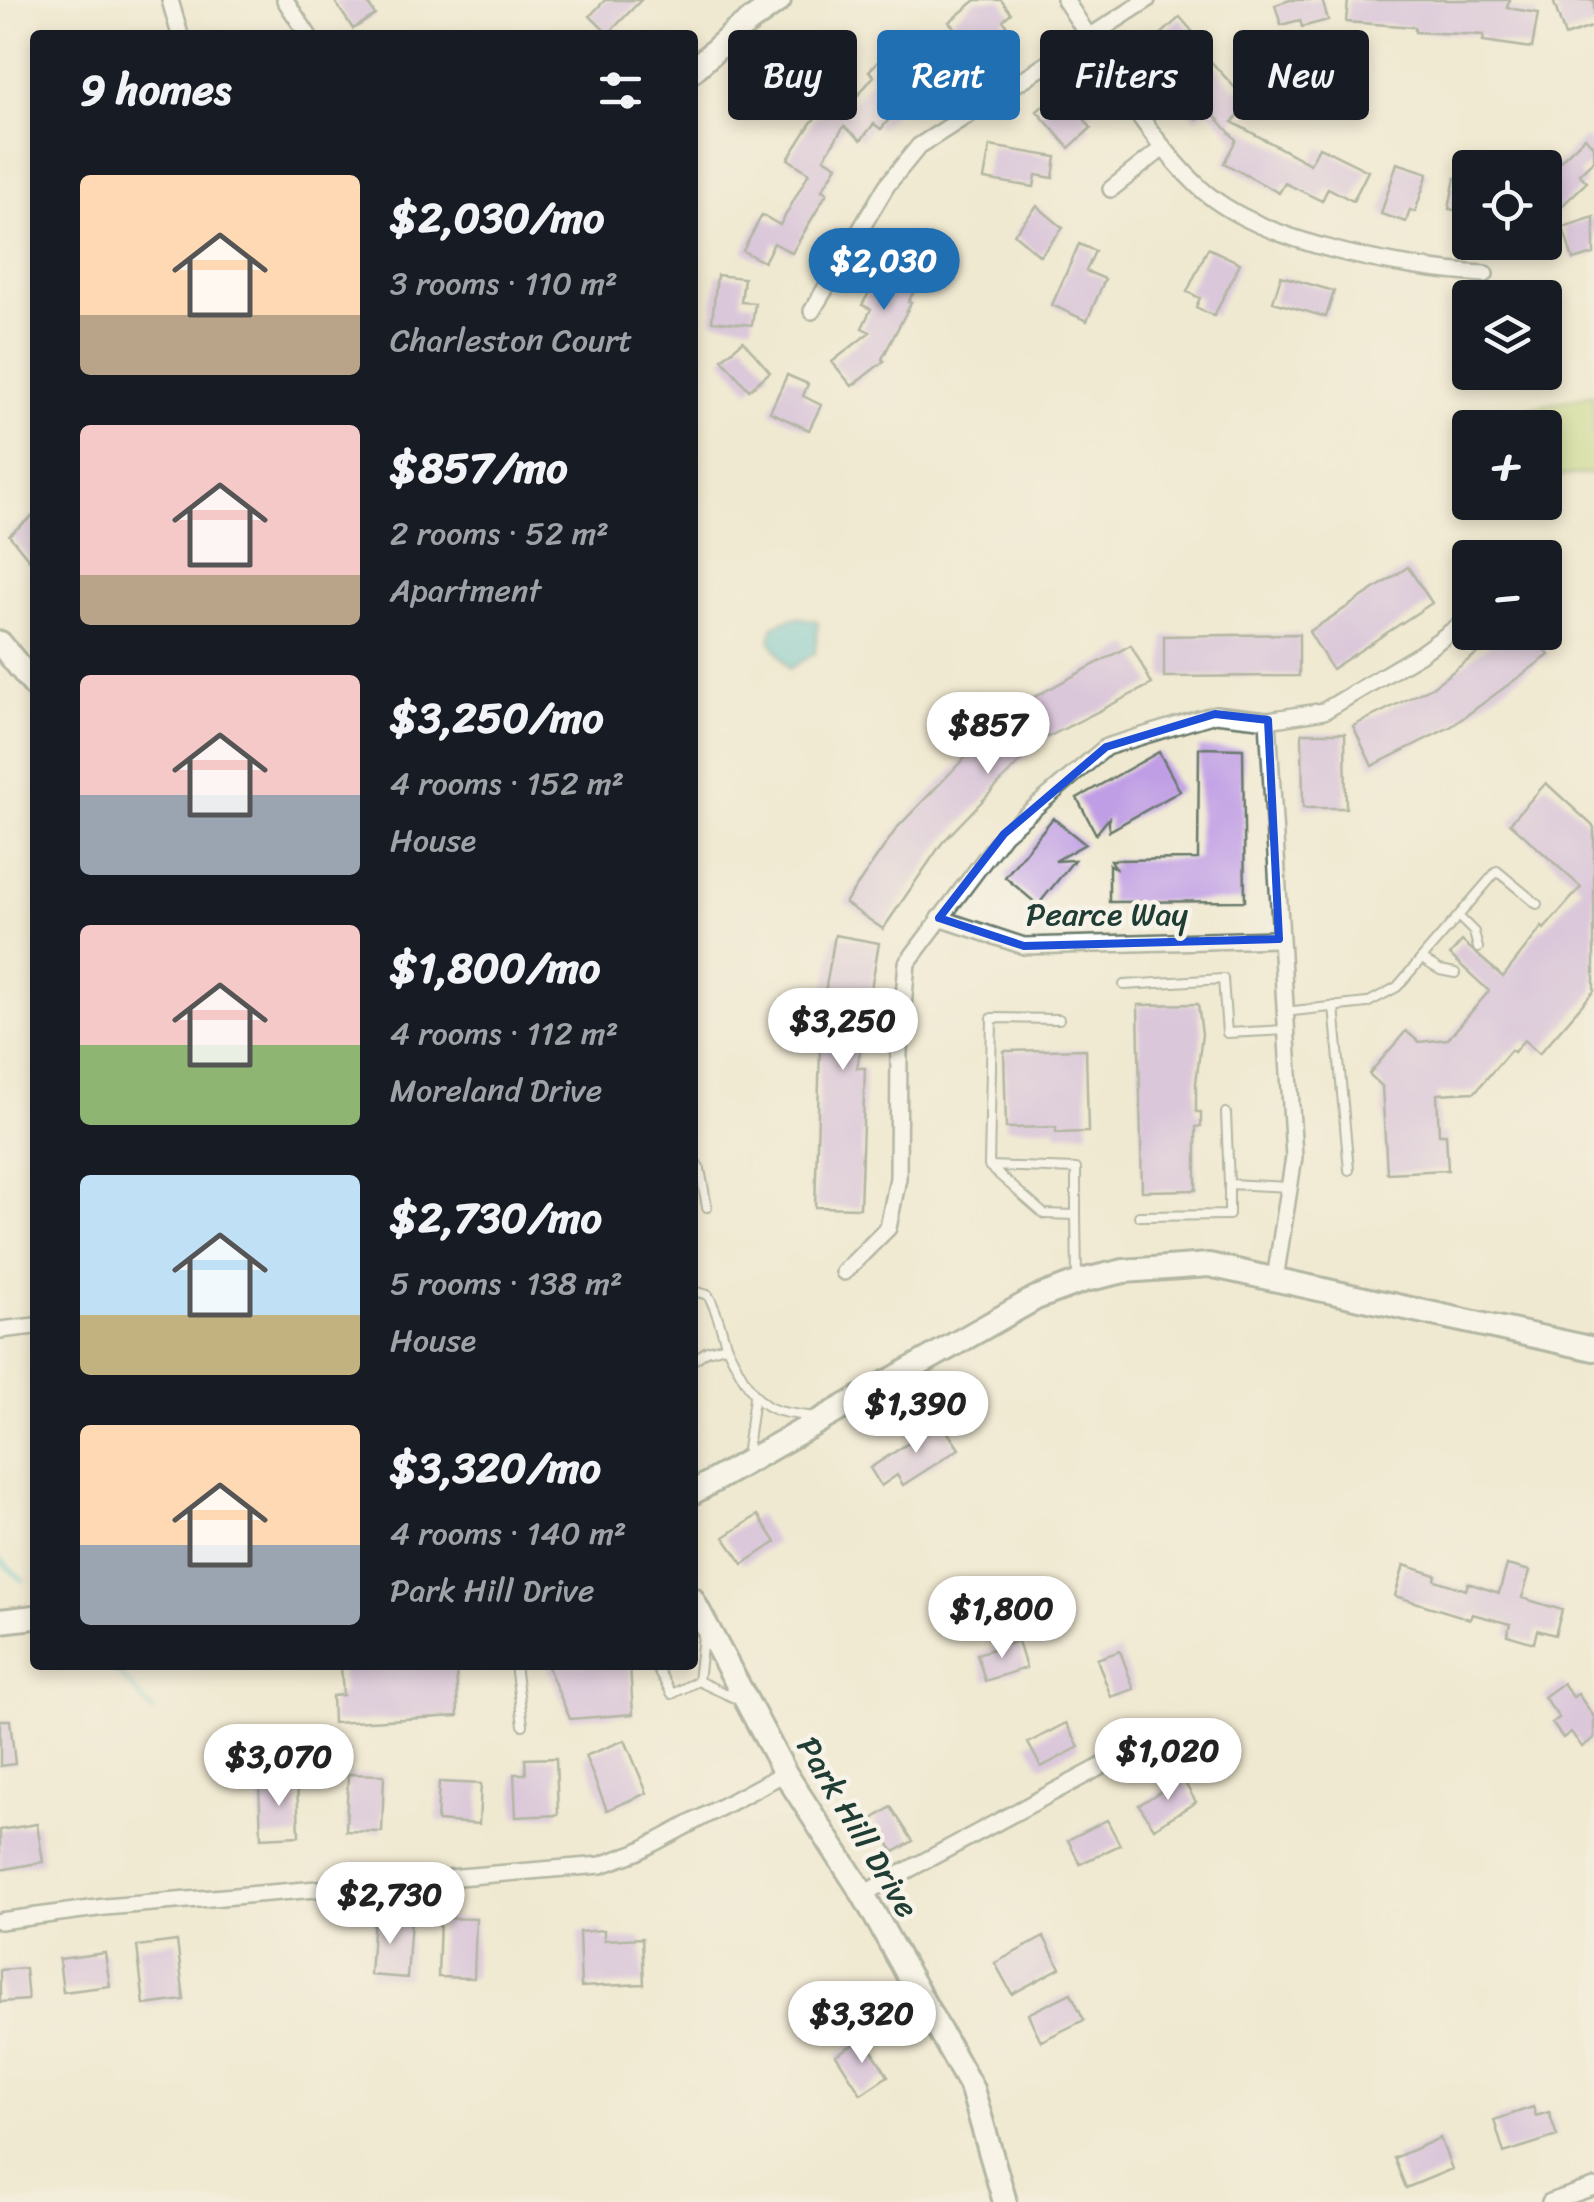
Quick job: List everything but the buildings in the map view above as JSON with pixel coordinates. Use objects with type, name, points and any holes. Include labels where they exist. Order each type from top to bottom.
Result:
[{"type":"main road","points":[[698,66],[734,32],[779,0]]},
{"type":"main road","points":[[0,643],[30,680]]},
{"type":"main road","points":[[698,1490],[1036,1298],[1124,1271],[1209,1265],[1594,1349]]},
{"type":"main road","points":[[698,1474],[745,1462]]},
{"type":"main road","name":"Park Hill Drive","points":[[698,1610],[785,1773],[863,1894],[972,2089],[1005,2202]]},
{"type":"main road","points":[[0,1621],[30,1617]]},
{"type":"street","points":[[170,0],[179,30]]},
{"type":"street","points":[[284,0],[305,30]]},
{"type":"street","points":[[1065,0],[1085,30]]},
{"type":"street","points":[[1101,30],[1147,0]]},
{"type":"street","points":[[812,311],[887,185],[919,146],[1040,69]]},
{"type":"street","points":[[1142,120],[1200,188],[1229,208],[1279,233],[1440,272],[1486,274]]},
{"type":"street","points":[[1111,190],[1163,148]]},
{"type":"street","points":[[844,1272],[888,1228],[898,1178],[899,1050],[906,963],[1004,834],[1106,747],[1215,714],[1268,720],[1324,711],[1452,631]]},
{"type":"street","points":[[1268,720],[1294,1157],[1275,1279]]},
{"type":"street","name":"Pearce Way","points":[[938,918],[1024,946],[1279,939]]},
{"type":"street","points":[[0,1330],[30,1327]]},
{"type":"street","points":[[863,1894],[1146,1743]]},
{"type":"street","points":[[0,1921],[105,1907],[601,1865],[636,1852],[785,1773]]},
{"type":"street","points":[[1550,2202],[1594,2187]]},
{"type":"lane","points":[[1284,1012],[1368,1002],[1396,987],[1497,871],[1536,904]]},
{"type":"lane","points":[[1460,918],[1474,932],[1478,948]]},
{"type":"lane","points":[[1422,959],[1440,970],[1454,972]]},
{"type":"lane","points":[[1124,985],[1223,979],[1227,1032],[1286,1030]]},
{"type":"lane","points":[[1334,1006],[1349,1170]]},
{"type":"lane","points":[[989,1166],[992,1018],[1059,1019]]},
{"type":"lane","points":[[1139,1216],[1228,1216],[1226,1113]]},
{"type":"lane","points":[[698,1166],[707,1206]]},
{"type":"lane","points":[[989,1166],[1044,1214],[1076,1215]]},
{"type":"lane","points":[[989,1166],[1076,1169],[1077,1283]]},
{"type":"lane","points":[[1229,1184],[1290,1188]]},
{"type":"lane","points":[[698,1293],[708,1296],[716,1308],[726,1346],[754,1398],[784,1413],[822,1418]]},
{"type":"lane","points":[[698,1358],[726,1346]]},
{"type":"lane","points":[[745,1462],[754,1398]]},
{"type":"lane","points":[[698,1681],[705,1622]]},
{"type":"lane","points":[[516,1670],[523,1726]]},
{"type":"lane","points":[[657,1670],[672,1694],[698,1681]]},
{"type":"lane","points":[[698,1681],[748,1705]]},
{"type":"highlighted area","points":[[1215,714],[1268,720],[1279,939],[1024,946],[939,918],[1004,834],[1106,747]]},
{"type":"green space","points":[[1594,394],[1594,473],[1562,476],[1562,410],[1523,410]]},
{"type":"water","points":[[796,617],[818,621],[815,653],[789,669],[770,640],[774,625]]},
{"type":"waterway","points":[[0,1560],[23,1580]]},
{"type":"waterway","points":[[116,1670],[153,1711]]}]
